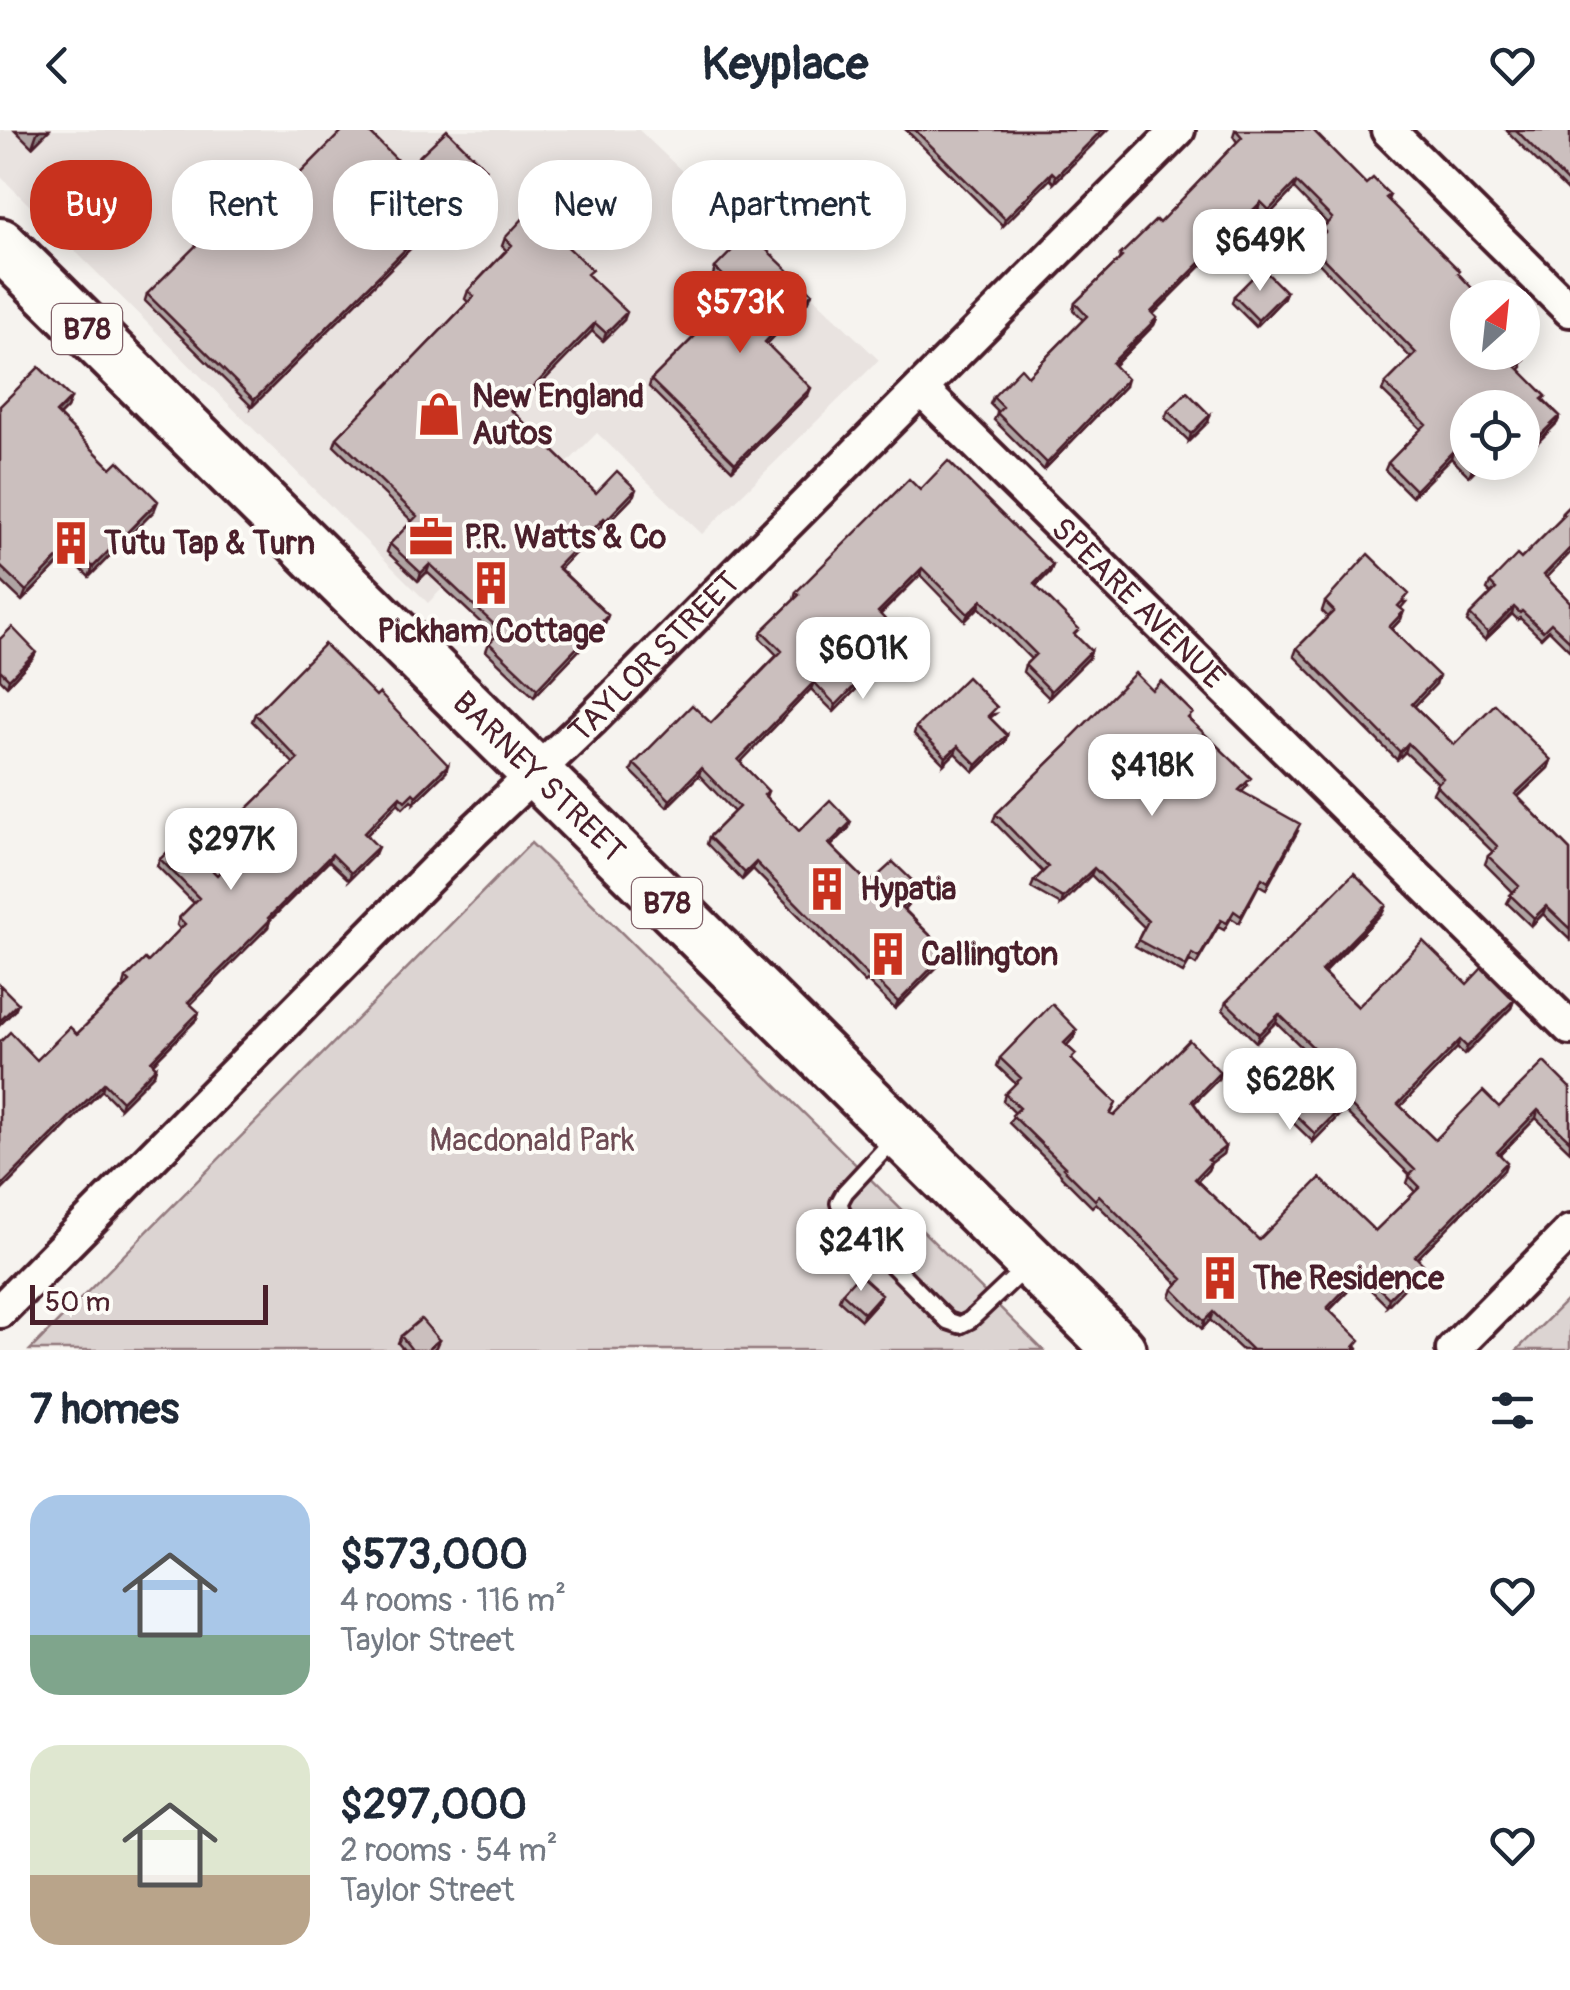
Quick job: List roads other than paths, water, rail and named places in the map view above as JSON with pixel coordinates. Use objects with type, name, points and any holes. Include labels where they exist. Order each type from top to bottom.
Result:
[{"type":"main road","name":"BARNEY STREET","points":[[0,244],[1120,1350]]},
{"type":"street","name":"TAYLOR STREET","points":[[0,1311],[460,845],[593,718],[1178,130]]},
{"type":"street","points":[[1388,130],[1570,310]]},
{"type":"street","name":"SPEARE AVENUE","points":[[920,389],[1570,1028]]},
{"type":"street","points":[[1453,1350],[1570,1232]]},
{"type":"lane","points":[[900,1133],[844,1192],[839,1203],[843,1214],[948,1320],[960,1324],[970,1320],[1031,1262]]},
{"type":"place","name":"New England Autos","points":[[439,414]]},
{"type":"place","name":"P.R. Watts & Co","points":[[431,537]]},
{"type":"place","name":"Tutu Tap & Turn","points":[[71,543]]},
{"type":"place","name":"Pickham Cottage","points":[[491,583]]},
{"type":"place","name":"Hypatia","points":[[827,889]]},
{"type":"place","name":"Callington","points":[[888,954]]},
{"type":"place","name":"The Residence","points":[[1220,1278]]},
{"type":"park label","name":"Macdonald Park","points":[[532,1140]]}]
